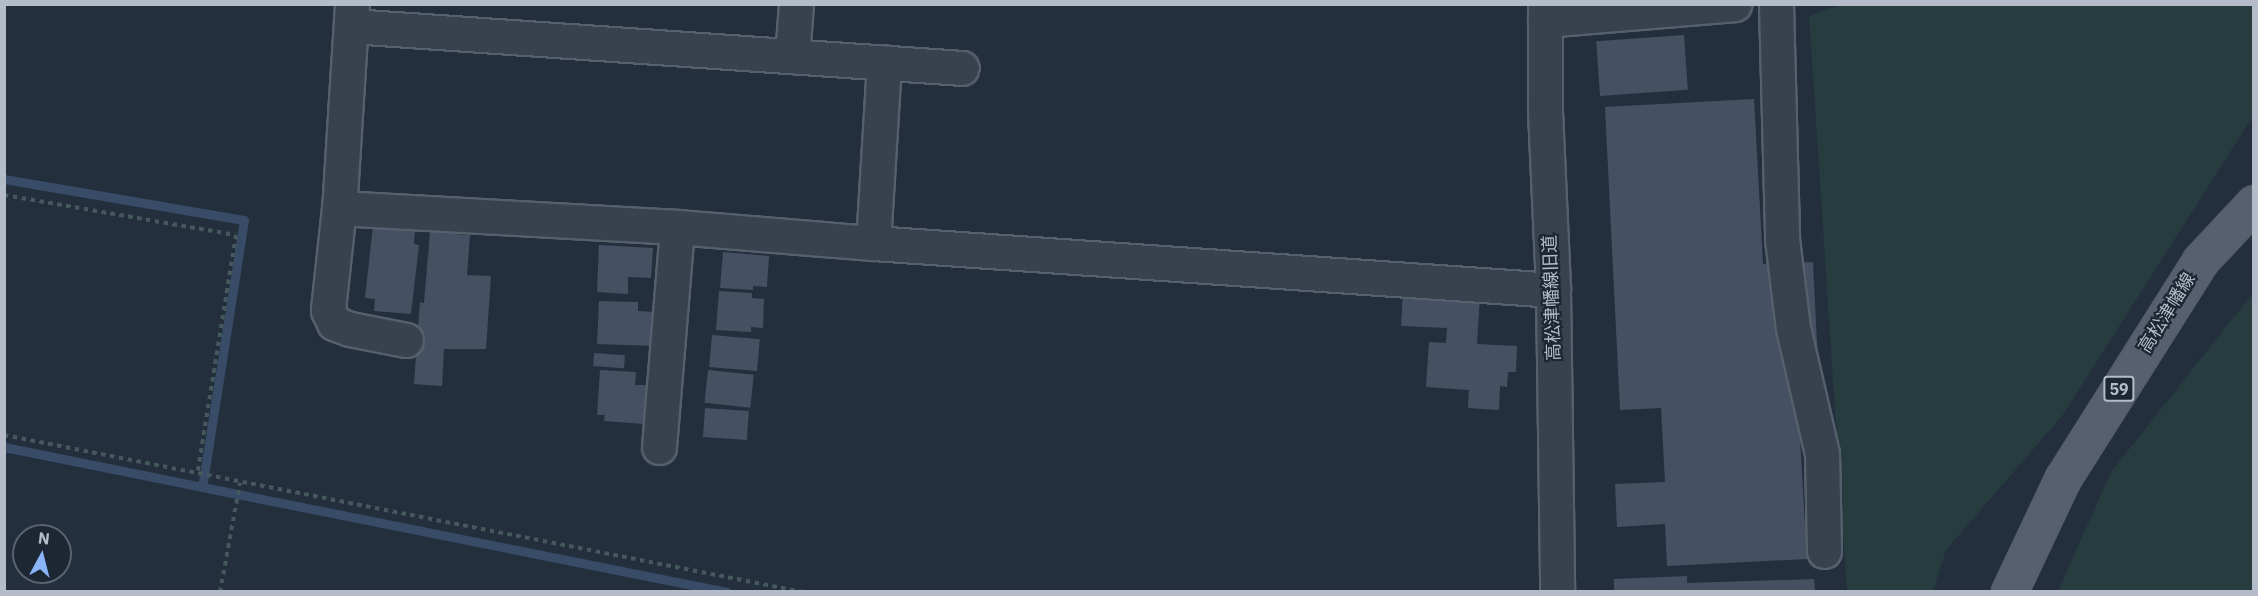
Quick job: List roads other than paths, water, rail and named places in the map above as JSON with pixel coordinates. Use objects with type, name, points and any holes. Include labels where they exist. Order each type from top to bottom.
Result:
[{"type":"main road","name":"高松津幡線","points":[[2010,591],[2063,478],[2200,261],[2253,203]]},
{"type":"street","points":[[792,56],[796,4]]},
{"type":"street","points":[[1545,12],[1734,4]]},
{"type":"street","points":[[1776,4],[1782,239],[1792,328],[1822,454],[1824,551]]},
{"type":"street","name":"高松津幡線旧道","points":[[1545,12],[1545,111],[1553,290],[1557,591]]},
{"type":"street","points":[[406,340],[350,329],[334,323],[328,310],[339,207],[351,15],[792,56],[962,68]]},
{"type":"street","points":[[873,243],[884,62]]},
{"type":"street","points":[[339,207],[677,226],[873,243],[1553,290]]},
{"type":"street","points":[[659,447],[677,226]]},
{"type":"waterway","points":[[4,179],[244,220],[202,487],[727,592]]},
{"type":"waterway","points":[[4,447],[202,487]]}]
